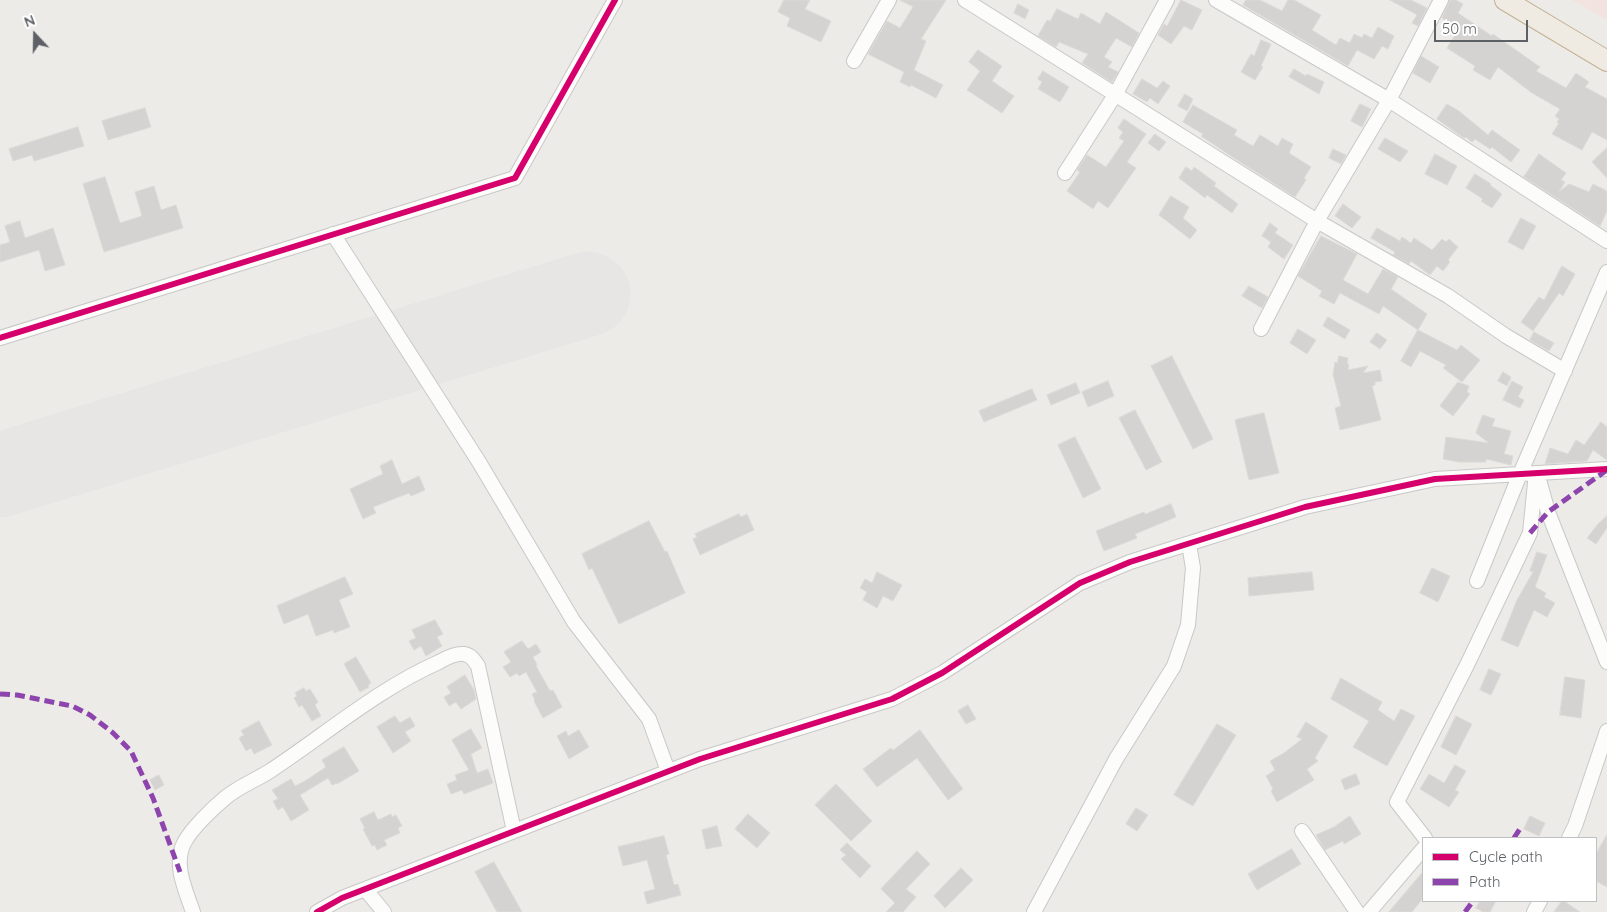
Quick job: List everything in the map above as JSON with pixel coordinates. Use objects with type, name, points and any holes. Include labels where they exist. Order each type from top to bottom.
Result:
[{"type":"highway","points":[[1505,0],[1607,61]]},
{"type":"street","points":[[0,338],[515,178],[615,0]]},
{"type":"street","points":[[854,61],[889,0]]},
{"type":"street","points":[[964,0],[1316,221],[1448,296],[1506,336],[1565,371]]},
{"type":"street","points":[[1065,173],[1115,95],[1166,0]]},
{"type":"street","points":[[1216,0],[1389,100],[1607,240]]},
{"type":"street","points":[[1261,329],[1316,221],[1389,100],[1441,0]]},
{"type":"street","points":[[333,234],[479,462],[574,622],[649,720],[668,771]]},
{"type":"street","points":[[1477,581],[1520,474],[1607,272]]},
{"type":"street","points":[[317,912],[342,898],[700,758],[892,699],[942,673],[1080,583],[1130,562],[1305,507],[1435,479],[1607,469]]},
{"type":"street","points":[[1536,473],[1548,512],[1607,662]]},
{"type":"street","points":[[1424,837],[1397,802],[1466,666],[1530,533],[1536,473]]},
{"type":"street","points":[[1034,912],[1116,759],[1174,666],[1188,625],[1193,568],[1189,544]]},
{"type":"street","points":[[193,912],[180,872],[180,856],[184,842],[205,816],[226,797],[269,771],[386,690],[424,668],[454,655],[464,654],[473,658],[478,666],[514,831]]},
{"type":"street","points":[[1570,837],[1607,731]]},
{"type":"street","points":[[1302,831],[1352,909]]},
{"type":"street","points":[[1369,912],[1422,850]]},
{"type":"street","points":[[365,889],[384,912]]},
{"type":"shaded area","points":[[1572,0],[1607,0],[1607,20]]},
{"type":"building","points":[[784,0],[810,0],[805,9],[831,21],[821,42],[787,26],[790,18],[778,12]]},
{"type":"building","points":[[900,0],[946,0],[921,39],[926,41],[914,70],[943,85],[936,98],[911,85],[910,87],[900,82],[904,72],[868,54],[887,21],[900,28],[913,7]]},
{"type":"building","points":[[1181,0],[1202,10],[1192,30],[1184,26],[1171,44],[1158,35],[1164,24],[1167,26]]},
{"type":"building","points":[[1246,0],[1260,0],[1282,11],[1288,0],[1294,0],[1321,15],[1312,30],[1336,45],[1340,38],[1350,43],[1354,34],[1362,38],[1364,34],[1372,38],[1378,27],[1394,36],[1388,49],[1382,46],[1374,59],[1357,50],[1348,66],[1243,5]]},
{"type":"building","points":[[1390,0],[1411,0],[1427,8],[1418,26],[1412,23],[1417,15]]},
{"type":"building","points":[[1450,0],[1456,0],[1463,4],[1458,13],[1492,36],[1493,34],[1540,67],[1536,71],[1566,88],[1576,73],[1589,82],[1585,87],[1607,99],[1607,140],[1592,132],[1582,150],[1552,134],[1559,123],[1557,122],[1559,119],[1555,116],[1560,109],[1532,93],[1498,67],[1490,80],[1473,70],[1475,66],[1447,48],[1458,30],[1442,18]]},
{"type":"building","points":[[1018,4],[1029,10],[1025,19],[1014,13]]},
{"type":"building","points":[[1057,9],[1078,19],[1081,13],[1100,24],[1106,12],[1139,33],[1132,47],[1116,38],[1104,57],[1112,62],[1108,67],[1118,72],[1112,82],[1082,63],[1088,54],[1059,42],[1056,47],[1038,36],[1047,20],[1050,21]]},
{"type":"building","points":[[1261,40],[1271,44],[1261,66],[1263,67],[1255,80],[1241,72],[1251,54],[1254,56]]},
{"type":"building","points":[[978,50],[1002,66],[992,81],[1014,96],[1002,113],[967,90],[980,71],[969,62]]},
{"type":"building","points":[[1421,56],[1439,67],[1430,83],[1413,73]]},
{"type":"building","points":[[1294,69],[1306,76],[1307,74],[1324,82],[1319,94],[1289,77]]},
{"type":"building","points":[[1043,71],[1069,87],[1060,102],[1038,89],[1042,82],[1038,79]]},
{"type":"building","points":[[1142,79],[1157,88],[1163,81],[1170,86],[1158,104],[1150,98],[1147,102],[1133,94]]},
{"type":"building","points":[[1185,94],[1193,99],[1187,111],[1178,106]]},
{"type":"building","points":[[1360,104],[1371,109],[1362,127],[1351,121]]},
{"type":"building","points":[[1447,104],[1459,111],[1488,135],[1492,130],[1520,150],[1511,162],[1492,147],[1490,149],[1475,139],[1472,142],[1466,137],[1464,138],[1437,119]]},
{"type":"building","points":[[1193,105],[1237,130],[1234,135],[1253,146],[1260,135],[1278,146],[1282,138],[1293,144],[1289,153],[1311,167],[1304,178],[1306,180],[1295,197],[1201,136],[1203,134],[1183,122]]},
{"type":"building","points":[[145,108],[151,127],[108,140],[102,121]]},
{"type":"building","points":[[1124,119],[1146,134],[1127,162],[1136,168],[1108,208],[1098,201],[1093,209],[1067,191],[1080,172],[1077,170],[1087,155],[1106,167],[1124,141],[1119,138],[1123,132],[1118,128]]},
{"type":"building","points":[[78,127],[84,146],[34,161],[32,155],[13,161],[9,149]]},
{"type":"building","points":[[1155,134],[1166,142],[1159,151],[1148,143]]},
{"type":"building","points":[[1385,138],[1408,151],[1400,162],[1378,149]]},
{"type":"building","points":[[1607,148],[1607,178],[1592,162]]},
{"type":"building","points":[[1333,149],[1346,155],[1341,164],[1329,158]]},
{"type":"building","points":[[1435,154],[1457,166],[1447,185],[1425,174]]},
{"type":"building","points":[[1539,154],[1566,173],[1561,180],[1565,182],[1559,192],[1569,184],[1589,192],[1593,184],[1607,191],[1607,211],[1600,226],[1524,177]]},
{"type":"building","points":[[1186,167],[1192,171],[1194,167],[1216,183],[1214,186],[1238,204],[1232,213],[1207,195],[1205,198],[1179,178]]},
{"type":"building","points":[[1475,174],[1502,194],[1492,208],[1481,201],[1483,199],[1466,188]]},
{"type":"building","points":[[105,177],[120,223],[142,216],[135,192],[154,186],[161,210],[176,205],[183,228],[104,252],[83,184]]},
{"type":"building","points":[[1171,196],[1189,207],[1183,218],[1197,230],[1190,239],[1159,215]]},
{"type":"building","points":[[1343,204],[1361,217],[1352,228],[1335,216]]},
{"type":"building","points":[[1521,218],[1536,226],[1523,250],[1508,242]]},
{"type":"building","points":[[20,221],[25,238],[53,228],[65,265],[45,271],[39,250],[0,262],[0,245],[10,242],[5,226]]},
{"type":"building","points":[[1270,223],[1278,229],[1275,233],[1293,245],[1284,259],[1268,247],[1271,242],[1262,236]]},
{"type":"building","points":[[1377,228],[1400,241],[1402,237],[1411,243],[1414,238],[1432,250],[1442,239],[1446,242],[1449,239],[1458,247],[1448,260],[1450,262],[1443,271],[1437,266],[1430,275],[1411,261],[1409,264],[1393,255],[1395,252],[1371,238]]},
{"type":"building","points":[[1321,236],[1357,254],[1343,280],[1368,294],[1383,269],[1398,277],[1391,289],[1427,314],[1418,330],[1383,306],[1379,314],[1340,293],[1334,304],[1319,296],[1322,291],[1298,276]]},
{"type":"building","points":[[1562,266],[1575,274],[1563,296],[1559,293],[1533,331],[1521,322],[1539,297],[1544,300]]},
{"type":"building","points":[[1249,286],[1268,297],[1262,308],[1242,296]]},
{"type":"building","points":[[1328,317],[1350,330],[1345,339],[1323,326]]},
{"type":"building","points":[[1298,329],[1316,340],[1307,354],[1290,343]]},
{"type":"building","points":[[1418,330],[1457,350],[1461,345],[1480,360],[1462,382],[1443,368],[1446,365],[1420,351],[1411,367],[1401,361]]},
{"type":"building","points":[[1534,332],[1554,343],[1549,351],[1530,340]]},
{"type":"building","points":[[1377,333],[1387,340],[1380,349],[1370,342]]},
{"type":"building","points":[[1172,356],[1213,439],[1193,449],[1151,366]]},
{"type":"building","points":[[1339,356],[1348,358],[1348,370],[1368,366],[1363,373],[1380,370],[1382,381],[1375,382],[1375,385],[1372,386],[1381,420],[1340,430],[1335,408],[1341,406],[1333,374],[1335,362],[1337,363]]},
{"type":"building","points":[[1503,372],[1511,377],[1507,386],[1498,381]]},
{"type":"building","points":[[1108,381],[1114,396],[1088,407],[1082,392]]},
{"type":"building","points":[[1512,381],[1523,387],[1518,397],[1524,400],[1520,408],[1503,400]]},
{"type":"building","points":[[1458,382],[1469,386],[1467,392],[1470,394],[1453,416],[1440,406]]},
{"type":"building","points":[[1076,383],[1080,393],[1051,405],[1047,395]]},
{"type":"building","points":[[1032,389],[1037,400],[984,422],[979,411]]},
{"type":"building","points":[[1135,410],[1162,462],[1146,470],[1119,418]]},
{"type":"building","points":[[1264,413],[1279,473],[1249,480],[1235,420]]},
{"type":"building","points":[[1483,415],[1495,419],[1492,426],[1511,431],[1504,454],[1513,456],[1511,465],[1486,459],[1486,462],[1459,462],[1443,459],[1446,437],[1489,443],[1476,433]]},
{"type":"building","points":[[1601,422],[1607,427],[1607,460],[1593,450],[1587,461],[1545,464],[1550,448],[1568,454],[1576,440],[1584,445]]},
{"type":"building","points":[[1075,437],[1101,489],[1083,498],[1058,445]]},
{"type":"building","points":[[392,460],[402,484],[419,476],[425,490],[411,496],[409,493],[373,507],[376,513],[363,519],[350,489],[383,474],[380,466]]},
{"type":"building","points":[[1171,504],[1176,517],[1135,534],[1137,538],[1104,551],[1096,531],[1144,512],[1145,514]]},
{"type":"building","points":[[739,514],[741,517],[747,514],[754,530],[700,555],[693,539],[697,537],[695,534]]},
{"type":"building","points":[[1607,516],[1607,528],[1596,544],[1587,538]]},
{"type":"building","points":[[649,521],[665,552],[667,551],[685,593],[619,624],[592,568],[589,570],[582,554]]},
{"type":"building","points":[[1537,552],[1547,555],[1535,587],[1546,593],[1544,597],[1555,603],[1547,617],[1534,610],[1518,647],[1501,640],[1517,600],[1533,572],[1530,571]]},
{"type":"building","points":[[1432,568],[1450,576],[1438,602],[1420,593]]},
{"type":"building","points":[[877,572],[902,585],[893,601],[883,596],[877,608],[863,600],[867,592],[860,588],[865,579],[872,583]]},
{"type":"building","points":[[1312,572],[1314,590],[1249,596],[1248,578]]},
{"type":"building","points":[[345,577],[353,594],[339,600],[350,627],[334,633],[333,630],[316,636],[308,614],[284,624],[277,606]]},
{"type":"building","points":[[435,620],[443,634],[437,637],[442,646],[426,656],[421,646],[414,650],[409,641],[416,638],[412,630]]},
{"type":"building","points":[[522,641],[528,649],[536,644],[541,652],[533,657],[536,666],[550,691],[553,690],[562,707],[543,718],[532,694],[537,692],[526,672],[519,676],[517,673],[510,677],[503,667],[511,662],[504,652]]},
{"type":"building","points":[[356,657],[371,683],[368,685],[369,687],[360,692],[344,664]]},
{"type":"building","points":[[1489,669],[1501,674],[1491,695],[1480,690]]},
{"type":"building","points":[[465,675],[474,690],[476,699],[461,709],[456,702],[449,706],[444,697],[451,693],[447,687]]},
{"type":"building","points":[[1565,677],[1585,680],[1581,718],[1560,715]]},
{"type":"building","points":[[1341,678],[1382,702],[1378,710],[1394,721],[1401,709],[1415,716],[1387,766],[1353,747],[1369,721],[1331,699]]},
{"type":"building","points":[[304,688],[306,691],[310,689],[318,702],[315,705],[321,716],[312,721],[302,705],[299,707],[294,698],[297,696],[295,693]]},
{"type":"building","points":[[968,705],[976,719],[966,724],[958,711]]},
{"type":"building","points":[[395,716],[400,723],[410,717],[415,726],[405,732],[411,741],[393,753],[377,727]]},
{"type":"building","points":[[1456,716],[1472,724],[1456,755],[1441,747]]},
{"type":"building","points":[[259,721],[272,745],[254,754],[251,748],[246,751],[239,738],[244,735],[241,731]]},
{"type":"building","points":[[1306,722],[1328,736],[1315,758],[1318,761],[1307,769],[1314,780],[1277,802],[1266,776],[1275,770],[1270,761],[1302,739],[1297,737]]},
{"type":"building","points":[[1217,724],[1236,735],[1193,806],[1174,795]]},
{"type":"building","points":[[471,729],[482,748],[471,754],[477,773],[488,769],[493,783],[464,794],[462,790],[451,794],[447,784],[457,780],[455,775],[469,770],[452,740]]},
{"type":"building","points":[[579,730],[589,747],[569,759],[557,736],[566,731],[568,736]]},
{"type":"building","points":[[920,730],[963,789],[948,800],[917,758],[877,787],[863,769],[891,748],[893,750]]},
{"type":"building","points":[[344,747],[359,771],[337,784],[332,785],[328,778],[300,795],[309,810],[291,821],[283,807],[278,810],[273,801],[278,799],[272,790],[291,779],[295,786],[305,781],[326,767],[322,760]]},
{"type":"building","points":[[1455,765],[1466,771],[1455,790],[1459,792],[1449,807],[1420,789],[1429,774],[1444,783]]},
{"type":"building","points":[[1356,774],[1360,784],[1345,790],[1341,780]]},
{"type":"building","points":[[159,775],[164,785],[155,790],[150,780]]},
{"type":"building","points":[[836,784],[872,821],[851,841],[815,805]]},
{"type":"building","points":[[1136,808],[1148,815],[1137,831],[1126,824]]},
{"type":"building","points":[[374,812],[378,820],[391,814],[392,817],[396,815],[402,826],[398,828],[400,833],[384,840],[387,845],[377,850],[375,845],[372,846],[360,819]]},
{"type":"building","points":[[748,814],[770,833],[757,848],[735,829]]},
{"type":"building","points":[[1350,816],[1361,834],[1344,844],[1343,841],[1325,850],[1316,835],[1334,827]]},
{"type":"building","points":[[1530,816],[1545,823],[1539,836],[1524,829]]},
{"type":"building","points":[[717,826],[722,846],[706,849],[702,830]]},
{"type":"building","points":[[1607,835],[1607,887],[1597,882],[1597,852]]},
{"type":"building","points":[[664,836],[669,854],[666,855],[674,885],[678,884],[681,895],[647,904],[644,892],[655,889],[647,860],[623,866],[618,847]]},
{"type":"building","points":[[847,843],[871,866],[860,878],[841,859],[846,855],[840,850]]},
{"type":"building","points":[[1292,849],[1301,864],[1257,890],[1248,874]]},
{"type":"building","points":[[917,851],[930,864],[906,889],[916,897],[903,912],[886,912],[895,903],[881,889]]},
{"type":"building","points":[[494,862],[522,912],[497,912],[475,872]]},
{"type":"building","points":[[961,868],[973,880],[945,908],[934,896]]},
{"type":"building","points":[[1422,873],[1422,899],[1412,912],[1389,912]]},
{"type":"building","points":[[1479,902],[1495,902],[1490,912],[1483,912],[1476,908]]},
{"type":"building","points":[[1561,902],[1565,902],[1580,912],[1554,912]]},
{"type":"runway","points":[[0,475],[588,294]]},
{"type":"marked path","points":[[1530,533],[1548,512],[1607,470]]},
{"type":"marked path","points":[[0,694],[17,695],[72,706],[90,715],[112,732],[131,751],[153,798],[180,872]]},
{"type":"marked path","points":[[1515,837],[1521,827]]},
{"type":"marked path","points":[[1465,912],[1472,902]]},
{"type":"cycle path","points":[[0,338],[515,178],[615,0]]},
{"type":"cycle path","points":[[317,912],[342,898],[700,759],[892,699],[942,673],[1080,583],[1130,562],[1305,507],[1435,479],[1607,469]]}]
